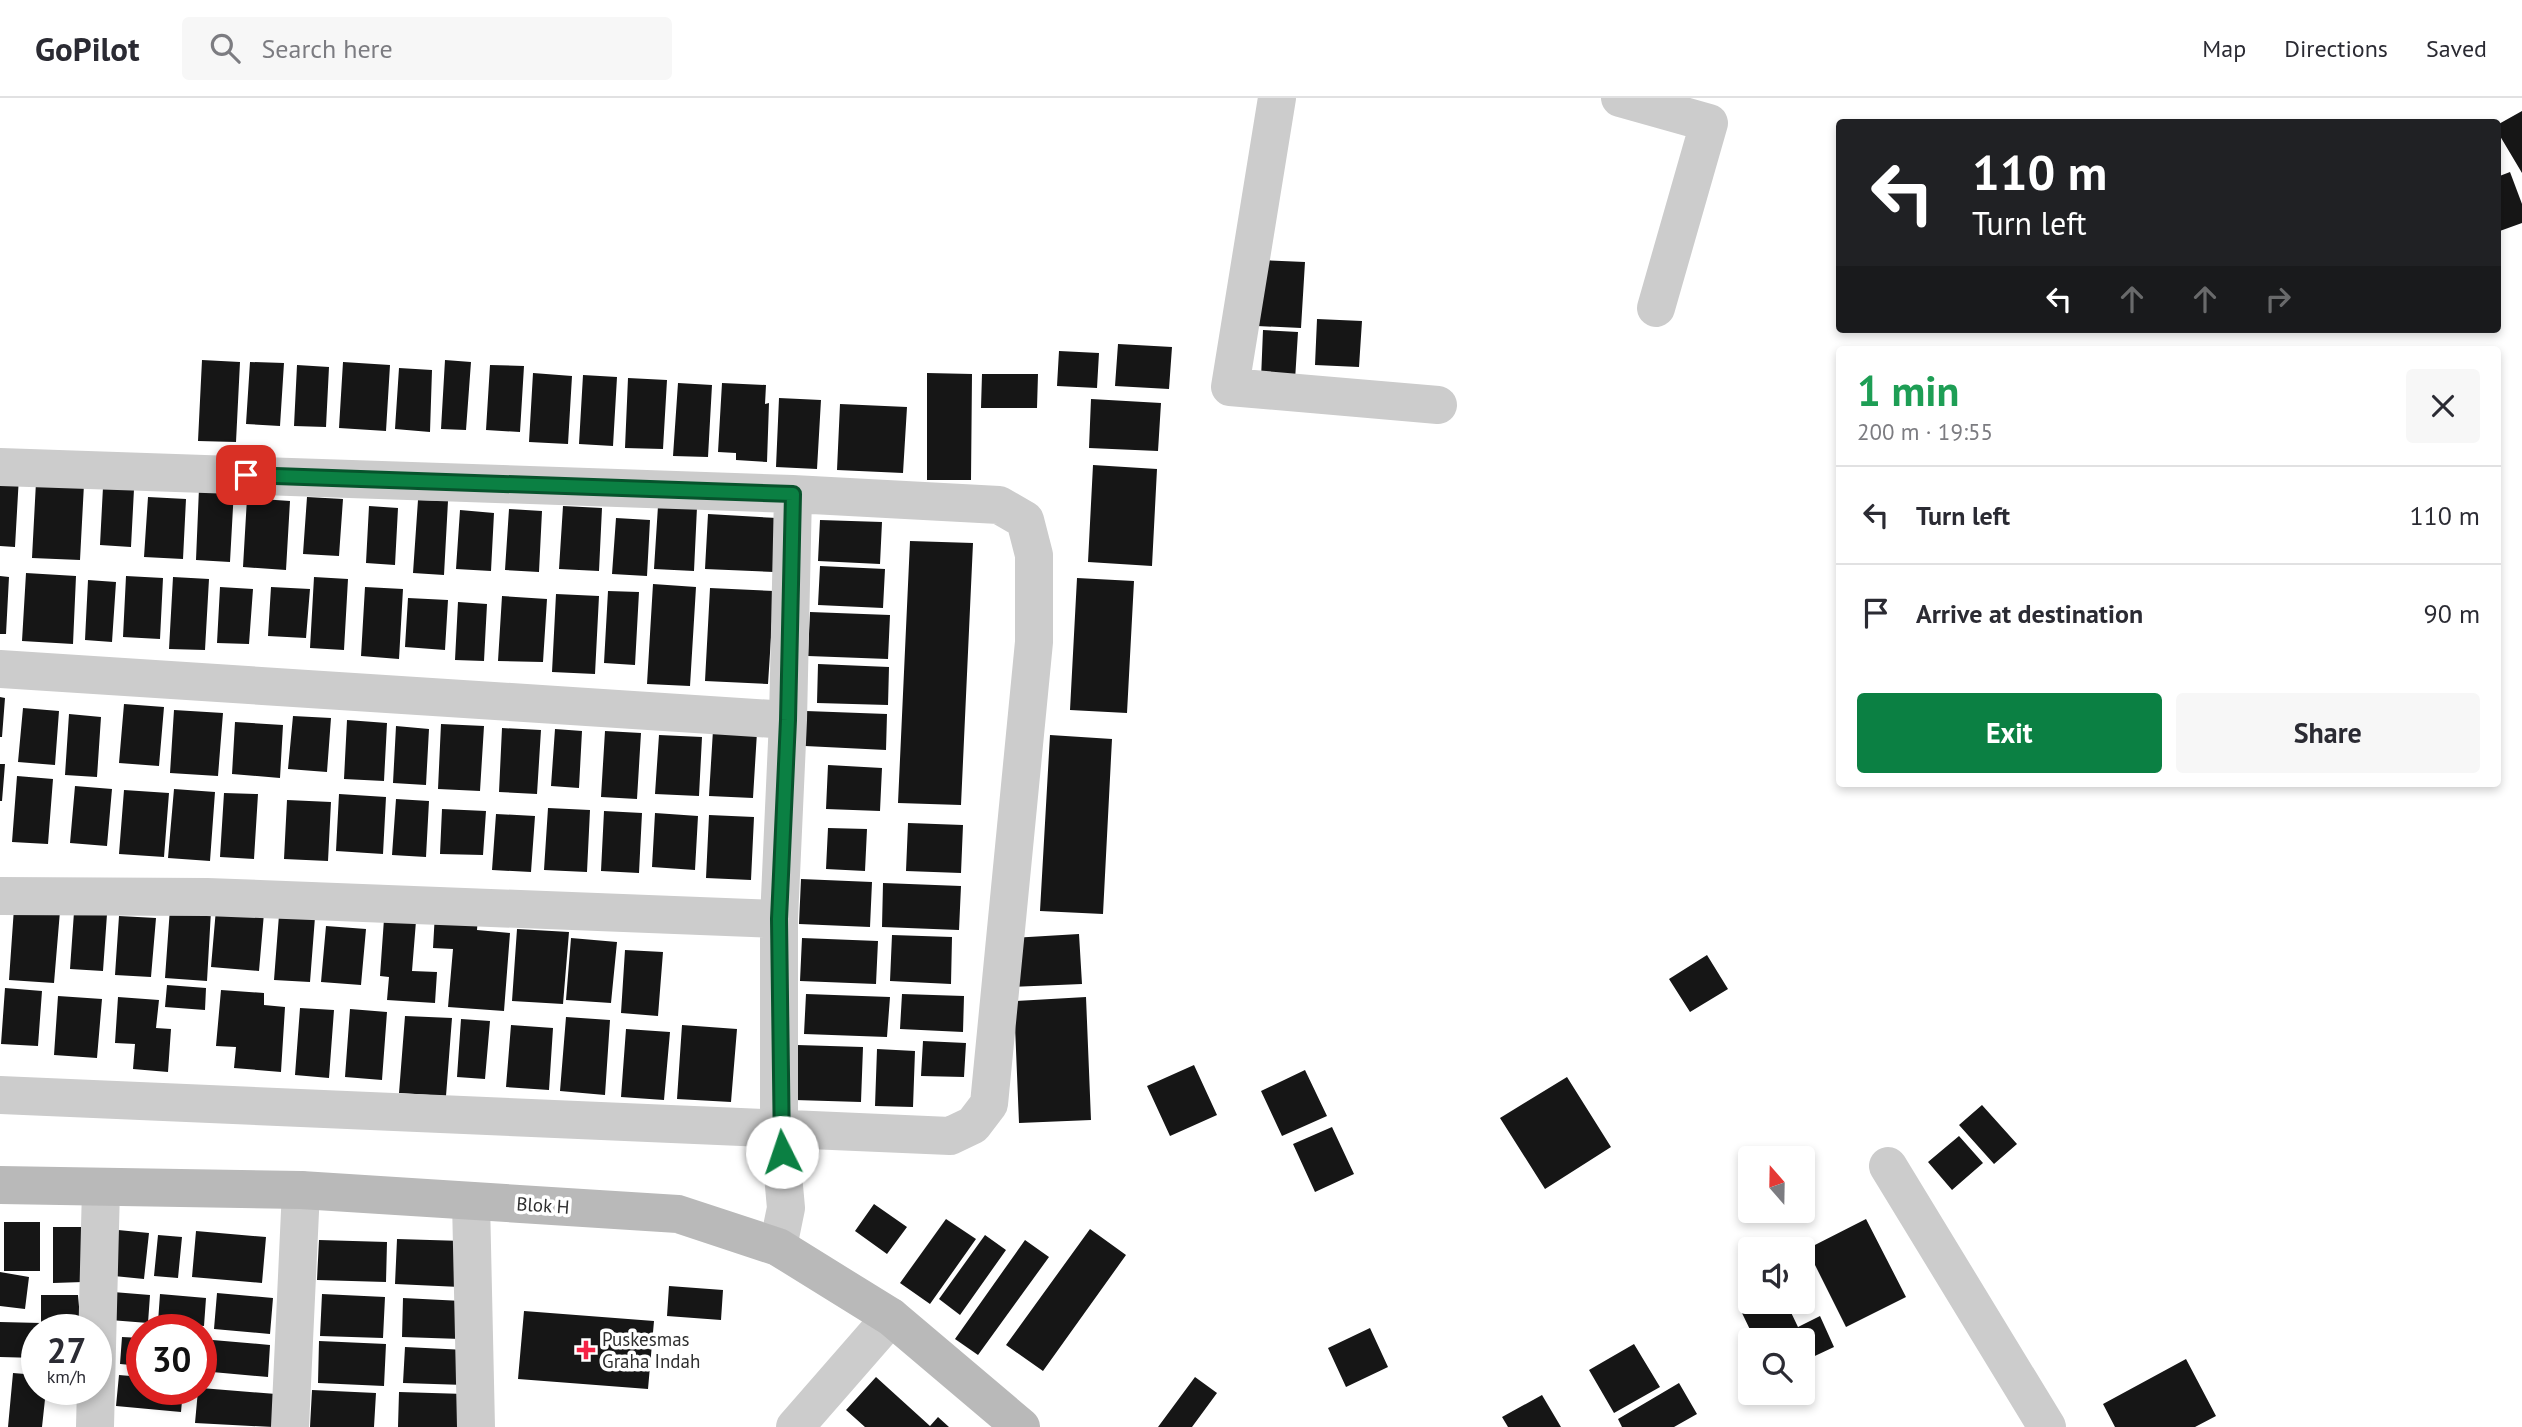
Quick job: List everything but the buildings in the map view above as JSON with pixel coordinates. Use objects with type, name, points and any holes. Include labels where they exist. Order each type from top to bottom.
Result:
[{"type":"street","points":[[1277,98],[1230,387],[1438,405]]},
{"type":"street","points":[[1620,98],[1709,123],[1656,309]]},
{"type":"street","points":[[0,467],[793,494],[999,505],[1025,520],[1034,555],[1034,642],[989,1104],[973,1125],[950,1136],[779,1131],[0,1095]]},
{"type":"street","points":[[778,1247],[786,1208],[779,1131],[779,919],[788,720],[793,494]]},
{"type":"street","points":[[0,669],[788,720]]},
{"type":"street","points":[[0,896],[207,897],[779,919]]},
{"type":"street","points":[[1888,1166],[2046,1427]]},
{"type":"street","name":"Blok H","points":[[0,1185],[301,1190],[678,1214],[778,1247],[891,1317],[1021,1427]]},
{"type":"street","points":[[96,1427],[101,1188]]},
{"type":"street","points":[[290,1427],[301,1190]]},
{"type":"street","points":[[471,1201],[476,1427]]},
{"type":"street","points":[[795,1427],[891,1317]]},
{"type":"place","name":"Puskesmas Graha Indah","points":[[586,1350]]},
{"type":"route","points":[[246,475],[793,494],[788,720],[779,919],[779,1131],[782,1152]]}]
